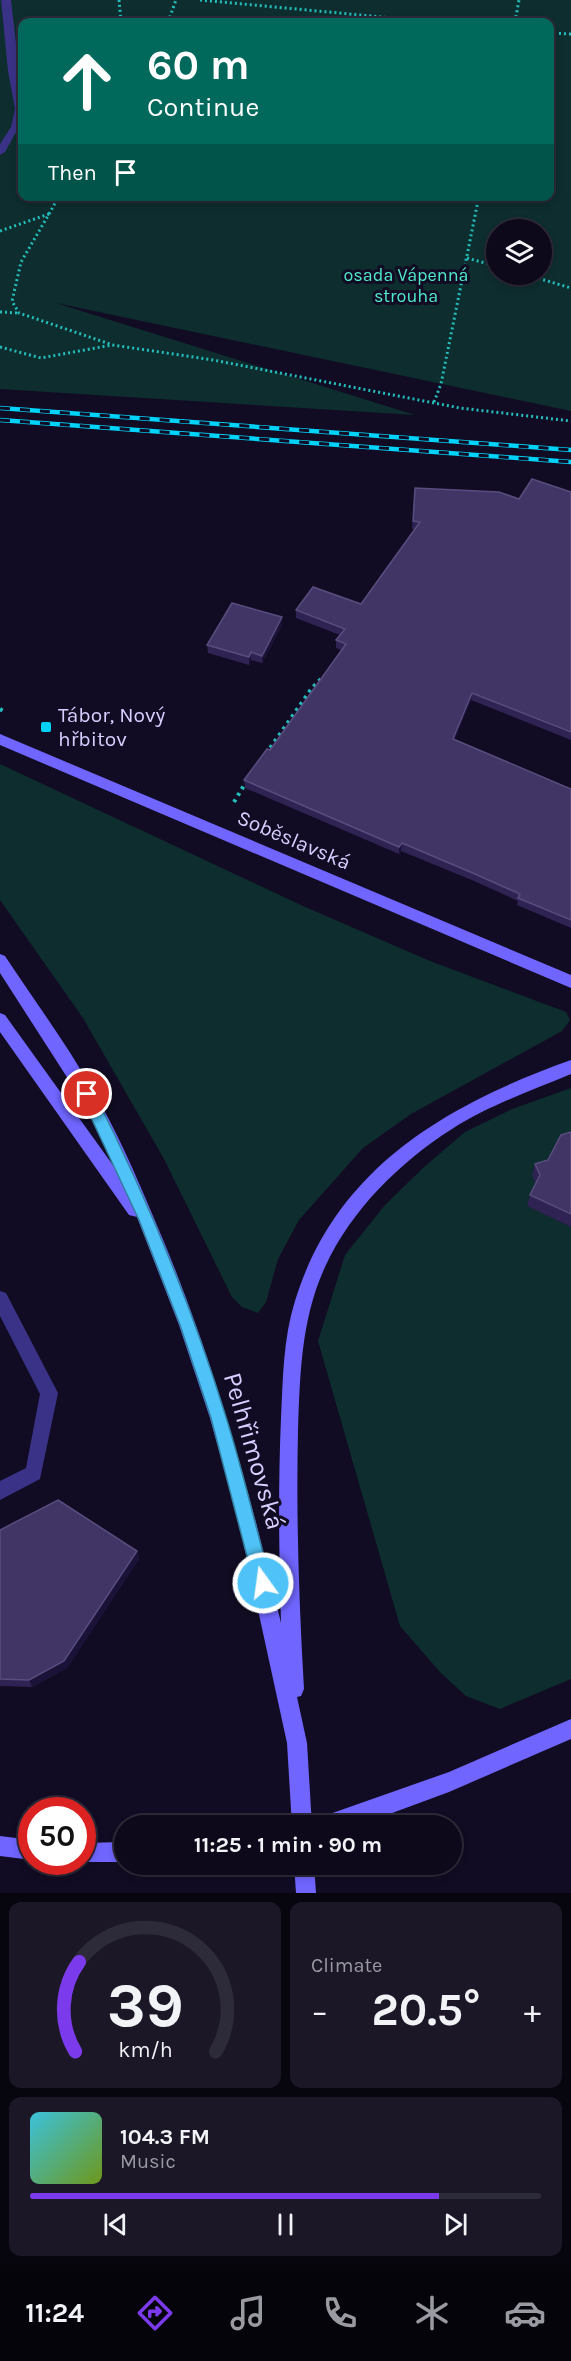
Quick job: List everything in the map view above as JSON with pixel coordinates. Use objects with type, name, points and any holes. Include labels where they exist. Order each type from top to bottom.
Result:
[{"type":"main road","name":"Soběslavská","points":[[0,739],[571,982]]},
{"type":"main road","points":[[0,960],[87,1094],[123,1164],[155,1239]]},
{"type":"main road","points":[[0,1020],[43,1077],[155,1239]]},
{"type":"main road","points":[[297,1743],[291,1633],[289,1442],[296,1327],[308,1286],[335,1233],[361,1197],[414,1147],[446,1124],[482,1103],[571,1068]]},
{"type":"main road","name":"Pelhřimovská","points":[[155,1239],[188,1325],[219,1418],[244,1507],[273,1626],[297,1743],[301,1815]]},
{"type":"main road","points":[[360,1815],[395,1804],[500,1763],[571,1729]]},
{"type":"main road","points":[[0,1846],[18,1848]]},
{"type":"main road","points":[[96,1852],[114,1852]]},
{"type":"main road","points":[[305,1875],[306,1893]]},
{"type":"street","points":[[6,0],[18,99]]},
{"type":"street","points":[[0,152],[16,127],[18,118]]},
{"type":"street","points":[[0,1299],[49,1393],[34,1473],[0,1491]]},
{"type":"path","points":[[118,0],[120,18]]},
{"type":"path","points":[[169,18],[176,0]]},
{"type":"path","points":[[200,0],[392,18]]},
{"type":"path","points":[[516,18],[519,0]]},
{"type":"path","points":[[554,33],[571,34]]},
{"type":"path","points":[[19,314],[12,301],[21,262],[56,201]]},
{"type":"path","points":[[434,402],[441,384],[478,201]]},
{"type":"path","points":[[0,231],[49,214]]},
{"type":"path","points":[[467,258],[486,263]]},
{"type":"path","points":[[552,282],[571,288]]},
{"type":"path","points":[[0,312],[19,314],[113,345],[213,360],[460,408],[571,421]]},
{"type":"path","points":[[0,347],[41,358],[113,345]]},
{"type":"path","points":[[262,760],[312,688],[329,672]]},
{"type":"path","points":[[234,802],[250,777]]},
{"type":"green space","name":"osada Vápenná strouha","points":[[0,0],[571,0],[571,411],[56,303],[415,415],[0,389]]},
{"type":"green space","points":[[0,764],[303,906],[430,961],[566,1012],[570,1020],[562,1031],[411,1114],[363,1148],[299,1220],[278,1259],[266,1302],[258,1313],[242,1307],[232,1297],[164,1159],[83,1018],[0,900]]},
{"type":"green space","points":[[571,1088],[571,1143],[528,1206],[571,1227],[571,1679],[500,1709],[466,1696],[440,1672],[400,1626],[318,1341],[345,1255],[385,1205],[465,1132],[512,1109]]},
{"type":"building","points":[[532,479],[571,492],[571,732],[472,693],[453,739],[571,789],[571,920],[518,898],[520,894],[475,874],[402,843],[399,847],[244,780],[267,749],[270,750],[346,644],[336,640],[345,629],[296,610],[313,587],[361,604],[420,522],[413,521],[415,488],[499,492],[519,499]]},
{"type":"building","points":[[232,603],[282,617],[262,656],[251,652],[249,657],[207,645]]},
{"type":"building","points":[[571,1132],[571,1214],[530,1195],[540,1175],[535,1164],[548,1160],[561,1135]]},
{"type":"building","points":[[58,1500],[137,1551],[64,1661],[29,1680],[0,1679],[0,1530]]},
{"type":"railway","points":[[0,408],[571,450]]},
{"type":"railway","points":[[0,420],[571,462]]},
{"type":"place","name":"Tábor, Nový hřbitov","points":[[46,727]]},
{"type":"route","points":[[87,1094],[123,1164],[188,1325],[219,1418],[263,1583]]}]
